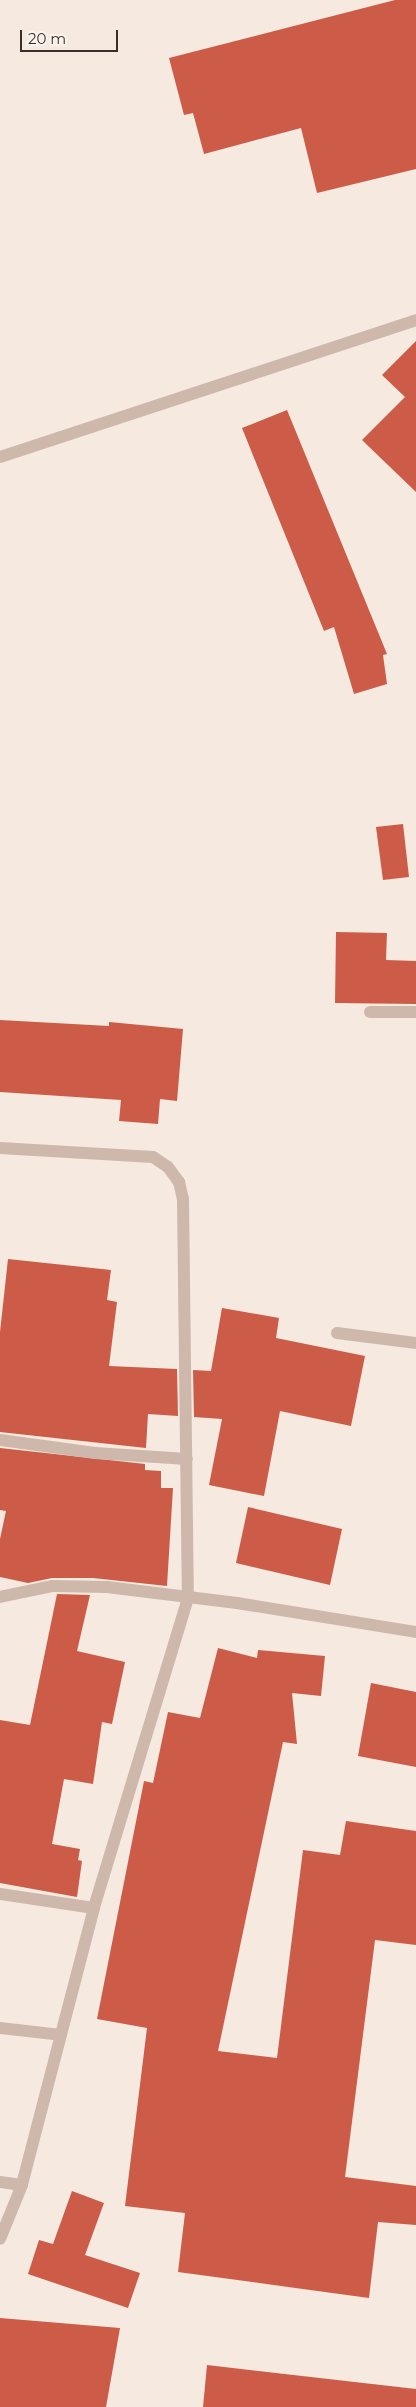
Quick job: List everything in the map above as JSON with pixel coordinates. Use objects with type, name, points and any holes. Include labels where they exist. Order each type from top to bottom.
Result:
[{"type":"street","points":[[0,457],[416,320]]},
{"type":"street","points":[[370,1012],[416,1012]]},
{"type":"street","points":[[0,1148],[153,1157],[168,1167],[179,1182],[183,1199],[188,1598],[94,1908],[22,2185],[0,2239]]},
{"type":"street","points":[[337,1334],[416,1343]]},
{"type":"street","points":[[0,1440],[95,1452],[187,1459]]},
{"type":"street","points":[[0,1597],[52,1586],[107,1588],[188,1598],[416,1632]]},
{"type":"street","points":[[0,1894],[94,1908]]},
{"type":"street","points":[[0,2028],[61,2035]]},
{"type":"street","points":[[0,2182],[22,2185]]},
{"type":"building","points":[[395,0],[416,0],[416,169],[317,193],[301,128],[204,154],[193,113],[184,115],[169,58]]},
{"type":"building","points":[[416,341],[416,492],[362,440],[405,397],[382,375]]},
{"type":"building","points":[[287,410],[387,654],[383,655],[387,684],[354,694],[334,627],[324,631],[242,428]]},
{"type":"building","points":[[403,824],[409,877],[383,880],[376,827]]},
{"type":"building","points":[[336,932],[387,933],[386,960],[416,961],[416,1004],[335,1003]]},
{"type":"building","points":[[0,1020],[109,1026],[109,1022],[183,1029],[177,1101],[160,1099],[158,1124],[119,1121],[121,1100],[0,1092]]},
{"type":"building","points":[[8,1259],[111,1270],[107,1300],[117,1302],[109,1366],[177,1369],[178,1416],[148,1414],[146,1448],[0,1432],[0,1332]]},
{"type":"building","points":[[222,1308],[279,1318],[276,1338],[365,1356],[351,1426],[280,1411],[264,1496],[209,1485],[222,1419],[194,1417],[193,1370],[211,1371]]},
{"type":"building","points":[[0,1448],[145,1464],[145,1470],[161,1471],[161,1488],[173,1488],[167,1586],[93,1578],[52,1578],[28,1583],[0,1577],[0,1539],[6,1511],[0,1510]]},
{"type":"building","points":[[248,1507],[342,1529],[330,1585],[236,1563]]},
{"type":"building","points":[[57,1594],[90,1595],[77,1651],[125,1662],[112,1724],[102,1722],[93,1784],[64,1779],[52,1844],[80,1849],[78,1860],[82,1861],[77,1897],[0,1883],[0,1720],[30,1725]]},
{"type":"building","points":[[218,1648],[257,1658],[258,1650],[325,1656],[321,1696],[292,1693],[297,1744],[283,1742],[218,2051],[277,2058],[303,1850],[340,1855],[346,1821],[416,1831],[416,1945],[375,1940],[345,2177],[416,2186],[416,2225],[378,2222],[369,2298],[178,2272],[185,2213],[125,2206],[147,2028],[97,2019],[144,1781],[153,1783],[168,1712],[200,1718]]},
{"type":"building","points":[[371,1683],[416,1692],[416,1767],[358,1756]]},
{"type":"building","points":[[72,2191],[104,2203],[85,2255],[140,2273],[128,2308],[28,2274],[39,2240],[53,2244]]},
{"type":"building","points":[[0,2318],[120,2328],[106,2407],[0,2407]]},
{"type":"building","points":[[207,2365],[416,2389],[416,2407],[203,2407]]}]
